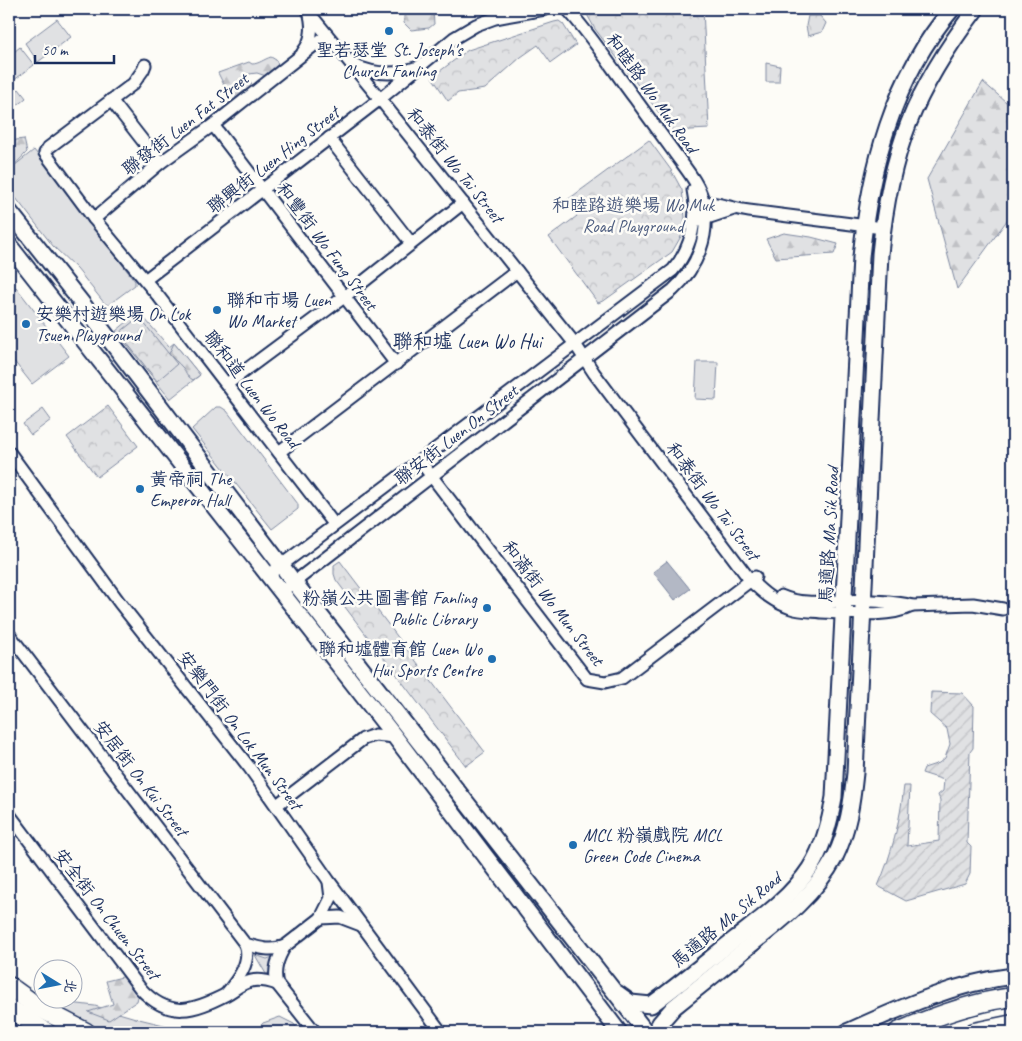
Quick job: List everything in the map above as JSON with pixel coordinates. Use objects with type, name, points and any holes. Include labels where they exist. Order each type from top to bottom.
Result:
[{"type":"highway","points":[[9,986],[38,1007],[86,1032]]},
{"type":"highway","points":[[898,1032],[972,1005],[1013,997]]},
{"type":"highway","points":[[9,1008],[46,1032]]},
{"type":"highway","points":[[974,1032],[1013,1024]]},
{"type":"main road","name":"馬適路 Ma Sik Road","points":[[617,994],[631,1003],[651,1005],[679,984],[781,902],[802,880],[820,851],[829,825],[834,797],[861,257],[865,226],[874,172],[894,107],[927,44],[952,9]]},
{"type":"main road","name":"馬適路 Ma Sik Road","points":[[655,1032],[666,1014],[803,901],[828,869],[840,846],[848,821],[854,785],[883,228],[892,175],[902,138],[912,112],[920,94],[942,57],[976,9]]},
{"type":"main road","points":[[9,211],[81,302],[281,566],[646,1032]]},
{"type":"main road","points":[[9,245],[395,737],[619,1032]]},
{"type":"main road","points":[[846,1032],[920,1000],[964,986],[1013,976]]},
{"type":"street","name":"聯興街 Luen Hing Street","points":[[145,280],[380,99],[454,38],[476,25],[495,18],[545,9]]},
{"type":"street","name":"和睦路 Wo Muk Road","points":[[567,9],[697,186],[700,249],[691,270],[679,284],[652,306]]},
{"type":"street","name":"和泰街 Wo Tai Street","points":[[308,11],[586,357],[766,596],[793,609],[863,607],[904,603],[912,606],[973,604],[1003,609]]},
{"type":"street","name":"聯發街 Luen Fat Street","points":[[299,57],[306,49],[311,36],[312,26],[308,11]]},
{"type":"street","name":"聯發街 Luen Fat Street","points":[[94,219],[160,163],[213,125],[327,35]]},
{"type":"street","name":"聯興街 Luen Hing Street","points":[[351,64],[371,71],[391,73],[421,65]]},
{"type":"street","points":[[145,65],[140,76],[133,84],[111,100],[160,163]]},
{"type":"street","name":"聯和道 Luen Wo Road","points":[[111,100],[48,148],[45,154],[47,158],[94,219],[145,280],[334,524]]},
{"type":"street","name":"和豐街 Wo Fung Street","points":[[213,125],[396,364]]},
{"type":"street","points":[[329,138],[411,244]]},
{"type":"street","points":[[699,202],[722,204],[734,209],[883,228]]},
{"type":"street","points":[[226,384],[344,297],[463,203]]},
{"type":"street","points":[[699,221],[734,209]]},
{"type":"street","name":"和睦路 Wo Muk Road","points":[[575,344],[673,270],[688,247],[699,221]]},
{"type":"street","points":[[279,452],[517,271]]},
{"type":"street","name":"聯安街 Luen On Street","points":[[281,593],[652,306]]},
{"type":"street","name":"聯安街 Luen On Street","points":[[268,575],[575,344]]},
{"type":"street","name":"安樂門街 On Lok Mun Street","points":[[9,452],[119,602],[230,742],[277,805],[329,881],[441,1032]]},
{"type":"street","name":"和滿街 Wo Mun Street","points":[[420,461],[587,679],[605,682],[622,678],[753,579]]},
{"type":"street","name":"安居街 On Kui Street","points":[[9,634],[245,944]]},
{"type":"street","points":[[277,805],[364,739],[375,735],[395,737]]},
{"type":"street","name":"安全街 On Chuen Street","points":[[9,814],[146,994],[160,1004],[184,1010],[202,1007],[226,994],[236,983],[243,969],[247,952],[245,944]]},
{"type":"street","points":[[245,944],[268,950],[285,946],[321,918],[331,898],[329,881]]},
{"type":"street","points":[[321,918],[340,917],[361,925]]},
{"type":"street","points":[[285,946],[276,964],[275,977],[277,984],[315,1032]]},
{"type":"street","points":[[226,994],[250,981],[264,980],[277,984]]},
{"type":"green space","points":[[414,9],[433,9],[434,24],[429,28],[411,30],[404,23],[404,16]]},
{"type":"green space","points":[[584,9],[703,9],[709,129],[673,131],[595,29]]},
{"type":"green space","points":[[808,16],[820,16],[826,23],[822,32],[808,36],[806,26]]},
{"type":"green space","points":[[57,19],[71,37],[38,62],[25,43]]},
{"type":"green space","points":[[559,21],[563,24],[576,45],[551,63],[538,45],[521,57],[485,89],[458,93],[448,101],[432,77],[468,50]]},
{"type":"green space","points":[[20,47],[34,65],[9,84],[9,56]]},
{"type":"green space","points":[[271,57],[276,60],[280,69],[269,77],[257,73],[249,74],[248,78],[253,86],[238,99],[226,89],[218,73],[249,62],[252,64],[257,63]]},
{"type":"green space","points":[[766,63],[780,66],[779,82],[766,82]]},
{"type":"green space","points":[[983,82],[1013,108],[1013,212],[957,289],[927,179]]},
{"type":"green space","points":[[19,89],[26,98],[9,112],[9,97]]},
{"type":"green space","points":[[24,139],[27,152],[9,170],[9,146],[16,140]]},
{"type":"green space","name":"和睦路遊樂場 Wo Muk Road Playground","points":[[649,140],[671,170],[682,190],[685,217],[683,233],[672,252],[605,300],[598,303],[549,237],[577,216],[566,201]]},
{"type":"green space","points":[[34,150],[135,281],[135,285],[108,305],[105,304],[77,269],[53,246],[9,189],[9,170]]},
{"type":"green space","points":[[784,233],[838,244],[834,254],[776,258],[766,239]]},
{"type":"green space","name":"安樂村遊樂場 On Lok Tsuen Playground","points":[[16,287],[69,356],[32,384],[9,355],[9,293]]},
{"type":"green space","points":[[139,312],[169,347],[174,343],[200,375],[170,399],[116,331]]},
{"type":"green space","points":[[139,317],[177,364],[157,381],[119,333]]},
{"type":"green space","points":[[174,343],[200,375],[193,380],[169,354]]},
{"type":"green space","points":[[697,362],[718,362],[716,400],[695,399]]},
{"type":"green space","points":[[108,406],[138,446],[97,477],[67,437]]},
{"type":"green space","points":[[216,407],[221,407],[227,411],[298,504],[298,509],[272,529],[192,429]]},
{"type":"green space","points":[[43,409],[51,420],[31,435],[23,424]]},
{"type":"green space","points":[[340,561],[485,752],[466,766],[345,607],[348,596],[336,580],[334,574],[334,565]]},
{"type":"green space","points":[[931,692],[962,693],[974,706],[973,748],[970,752],[967,843],[971,847],[970,874],[965,884],[906,901],[878,886],[895,837],[904,786],[910,786],[907,846],[939,841],[940,800],[938,795],[943,791],[944,780],[922,773],[924,768],[939,763],[945,758],[950,744],[947,729],[930,714]]},
{"type":"green space","points":[[255,955],[267,959],[276,956],[271,972],[266,974]]},
{"type":"green space","points":[[126,976],[164,1006],[160,1012],[138,997],[137,1001],[109,1020],[88,1012],[113,1004],[106,981]]},
{"type":"green space","points":[[9,986],[32,998],[32,1008],[82,1008],[82,1004],[95,1006],[172,1027],[171,1032],[93,1032],[9,1019]]},
{"type":"green space","points":[[280,1017],[294,1024],[299,1032],[255,1032],[263,1023]]},
{"type":"shaded area","points":[[667,561],[690,589],[675,600],[653,572]]},
{"type":"shaded area","points":[[9,1019],[93,1032],[9,1032]]},
{"type":"place","name":"聖若瑟堂 St. Joseph's Church Fanling","points":[[389,31]]},
{"type":"place","name":"聯和市場 Luen Wo Market","points":[[217,310]]},
{"type":"place","name":"安樂村遊樂場 On Lok Tsuen Playground","points":[[26,324]]},
{"type":"place","name":"黃帝祠 The Emperor Hall","points":[[140,489]]},
{"type":"place","name":"粉嶺公共圖書館 Fanling Public Library","points":[[487,608]]},
{"type":"place","name":"聯和墟體育館 Luen Wo Hui Sports Centre","points":[[492,659]]},
{"type":"place","name":"MCL 粉嶺戲院 MCL Green Code Cinema","points":[[573,845]]},
{"type":"district","name":"聯和墟 Luen Wo Hui","points":[[467,341]]}]
